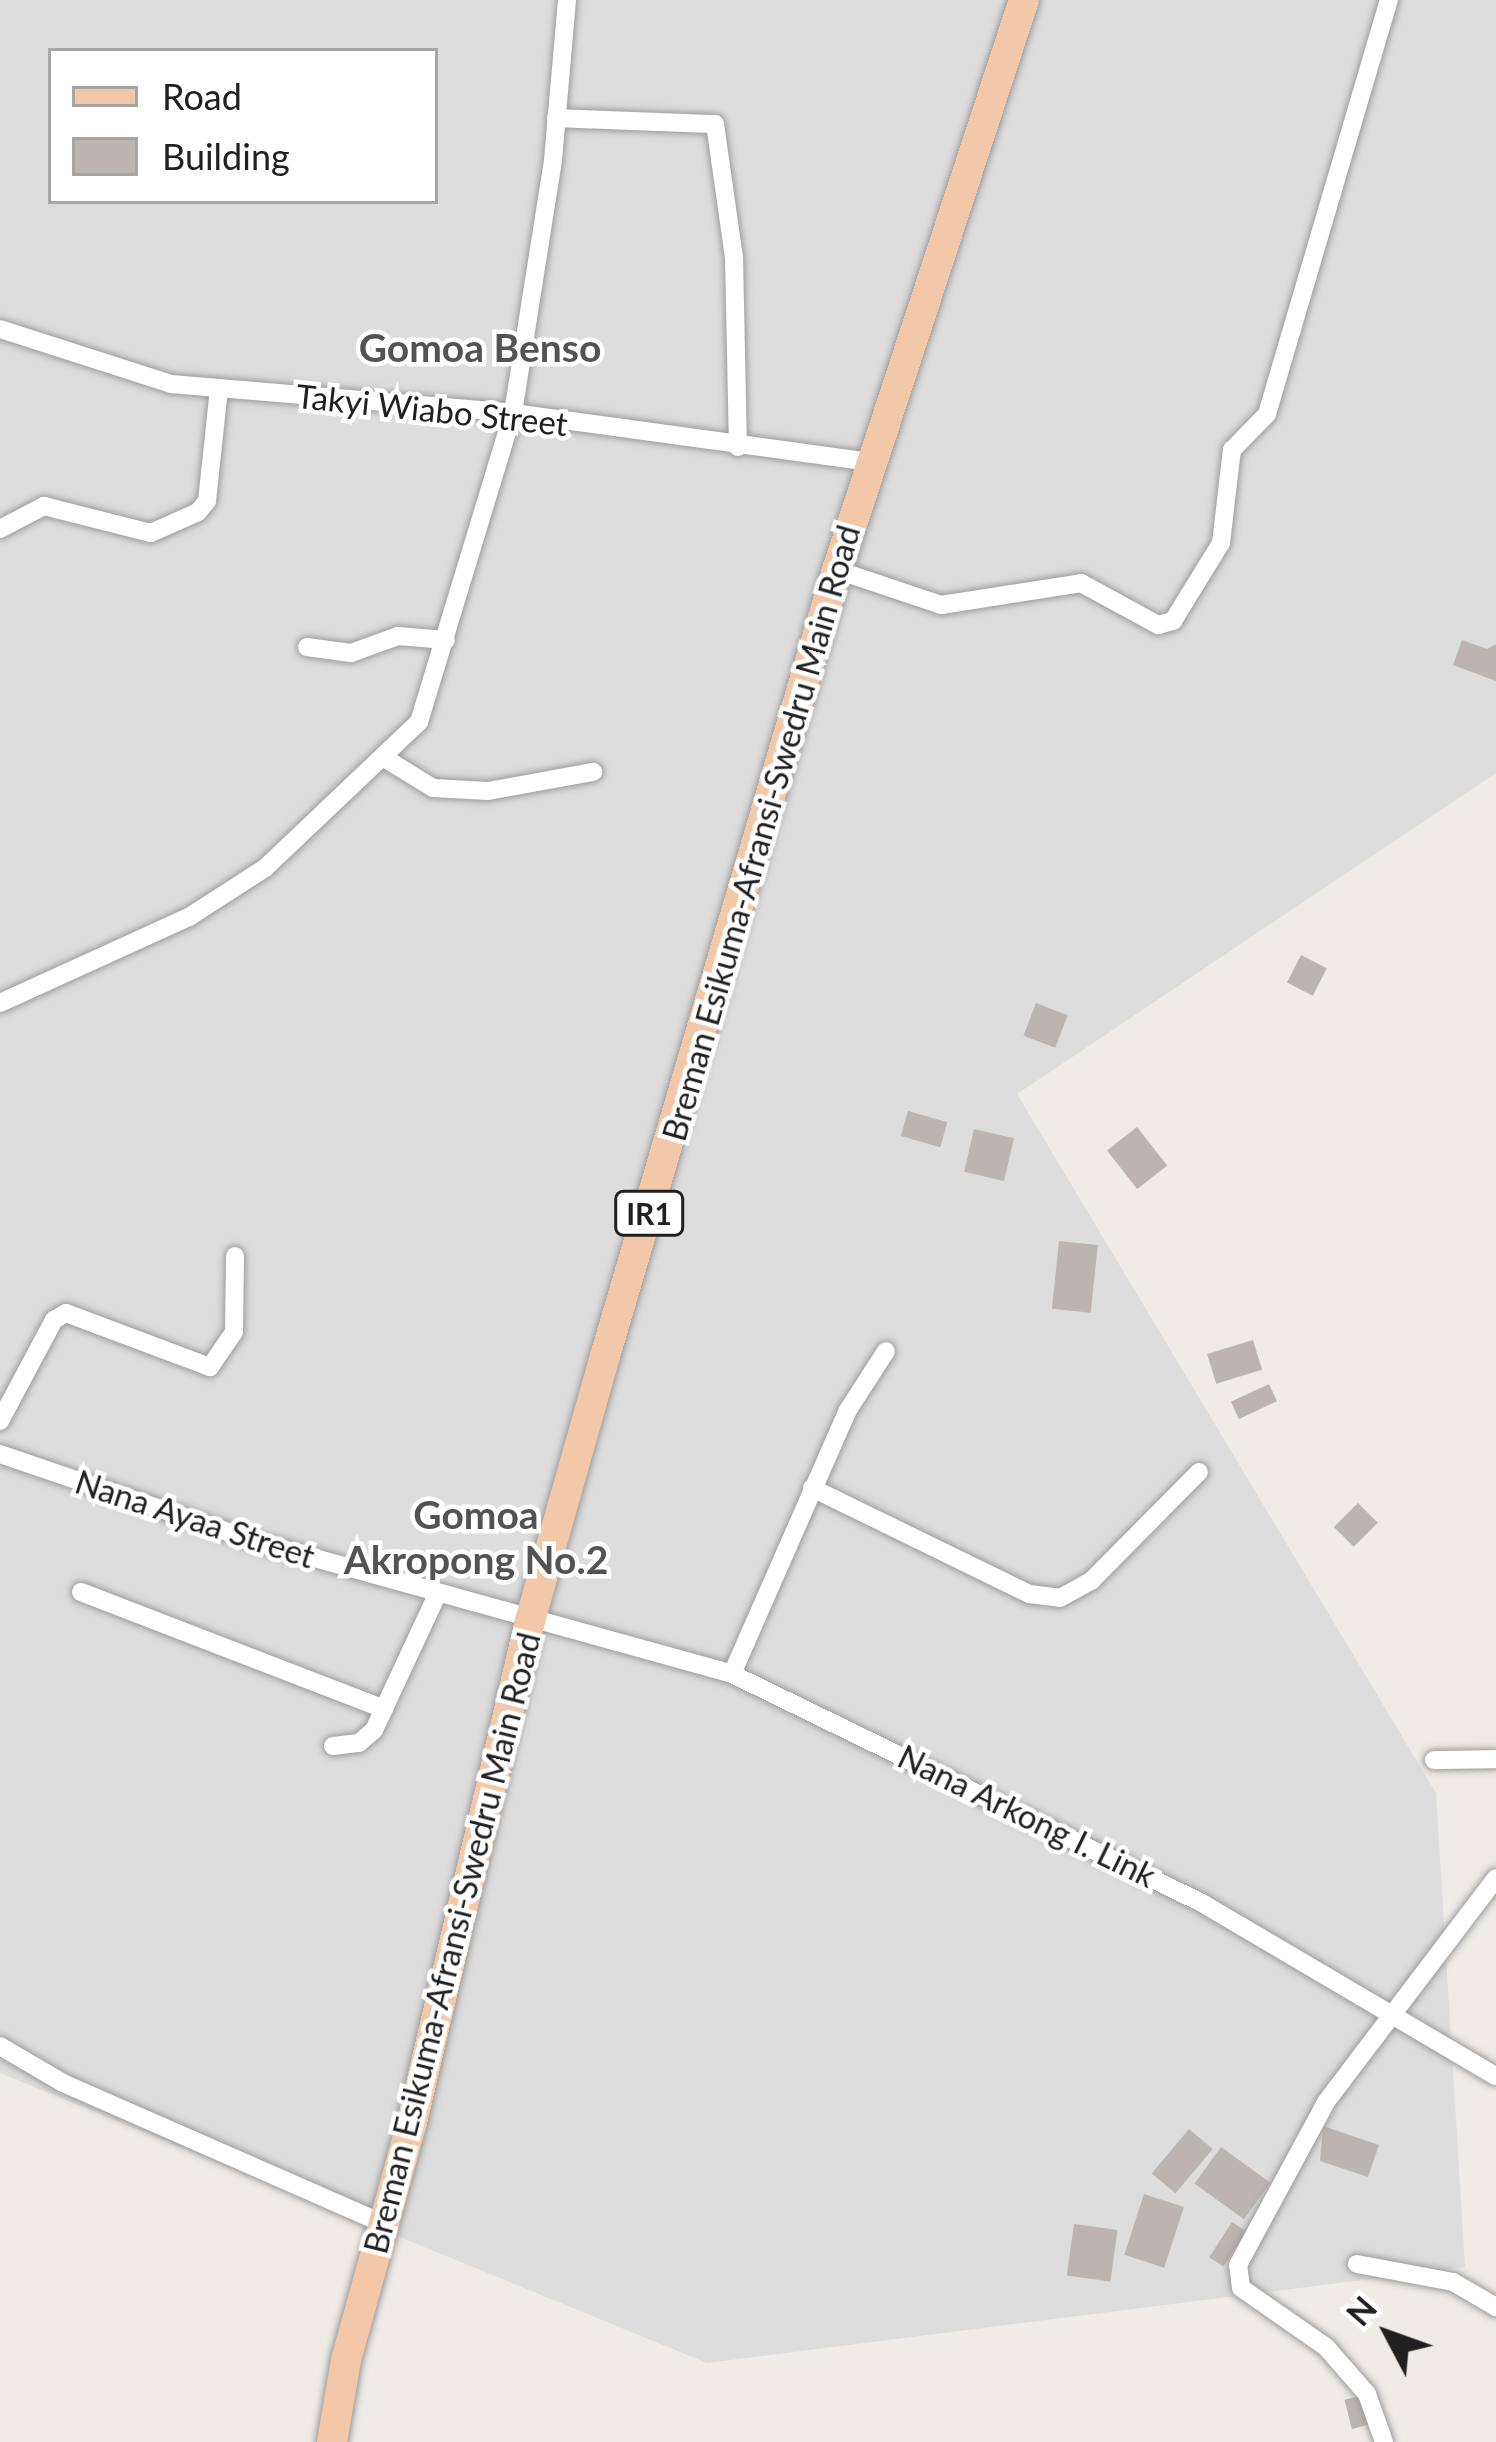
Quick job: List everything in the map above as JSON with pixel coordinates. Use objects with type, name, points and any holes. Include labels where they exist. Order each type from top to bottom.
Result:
[{"type":"main road","name":"Breman Esikuma-Afransi-Swedru Main Road","points":[[332,2442],[346,2360],[386,2224],[530,1621],[837,570],[1024,0]]},
{"type":"street","points":[[0,1003],[189,917],[265,868],[386,760],[419,722],[513,413],[556,118],[567,0]]},
{"type":"street","points":[[837,570],[941,605],[1081,583],[1158,625],[1173,621],[1221,544],[1232,450],[1267,414],[1389,0]]},
{"type":"street","points":[[556,118],[715,124],[734,257],[738,447]]},
{"type":"street","name":"Takyi Wiabo Street","points":[[0,328],[152,380],[513,413],[738,447],[871,461]]},
{"type":"street","points":[[0,530],[44,506],[151,533],[198,512],[207,501],[219,389]]},
{"type":"street","points":[[307,647],[351,652],[398,636],[446,640]]},
{"type":"street","points":[[386,760],[434,788],[488,791],[593,772]]},
{"type":"street","points":[[0,1421],[59,1315],[210,1367],[234,1332],[235,1256]]},
{"type":"street","points":[[732,1674],[812,1488],[886,1351]]},
{"type":"street","name":"Nana Ayaa Street","points":[[0,1454],[257,1543],[530,1621]]},
{"type":"street","points":[[812,1488],[1029,1594],[1060,1598],[1092,1580],[1198,1472]]},
{"type":"street","points":[[81,1592],[384,1709]]},
{"type":"street","points":[[333,1746],[359,1743],[384,1709],[438,1593]]},
{"type":"street","name":"Nana Arkong I. Link","points":[[530,1621],[732,1674],[1045,1822],[1496,2076]]},
{"type":"street","points":[[1434,1760],[1496,1759]]},
{"type":"street","points":[[1384,2442],[1354,2378],[1326,2347],[1256,2302],[1236,2277],[1326,2102],[1496,1879]]},
{"type":"street","points":[[0,2046],[63,2083],[386,2224]]},
{"type":"street","points":[[1357,2264],[1453,2282],[1496,2307]]},
{"type":"shaded area","points":[[0,0],[1496,0],[1496,773],[1017,1094],[1436,1793],[1465,2267],[707,2363],[0,2073]]},
{"type":"building","points":[[1462,640],[1487,649],[1496,644],[1496,681],[1453,665]]},
{"type":"building","points":[[1301,955],[1327,968],[1313,996],[1287,983]]},
{"type":"building","points":[[1036,1003],[1068,1015],[1055,1048],[1023,1036]]},
{"type":"building","points":[[908,1111],[947,1122],[940,1147],[901,1136]]},
{"type":"building","points":[[1137,1127],[1167,1166],[1137,1189],[1107,1150]]},
{"type":"building","points":[[974,1129],[1014,1138],[1004,1181],[964,1172]]},
{"type":"building","points":[[1059,1241],[1098,1245],[1091,1313],[1052,1309]]},
{"type":"building","points":[[1253,1340],[1262,1370],[1216,1384],[1207,1354]]},
{"type":"building","points":[[1269,1384],[1277,1401],[1239,1419],[1231,1402]]},
{"type":"building","points":[[1358,1503],[1378,1523],[1354,1547],[1334,1527]]},
{"type":"building","points":[[1323,2126],[1379,2145],[1368,2177],[1320,2161]]},
{"type":"building","points":[[1189,2129],[1213,2149],[1175,2193],[1152,2173]]},
{"type":"building","points":[[1221,2147],[1270,2183],[1244,2219],[1195,2183]]},
{"type":"building","points":[[1144,2194],[1184,2207],[1164,2268],[1124,2255]]},
{"type":"building","points":[[1232,2222],[1246,2231],[1223,2266],[1209,2257]]},
{"type":"building","points":[[1074,2224],[1118,2230],[1110,2282],[1067,2275]]},
{"type":"building","points":[[1364,2395],[1371,2424],[1352,2429],[1345,2400]]},
{"type":"district","name":"Gomoa Benso","points":[[480,347]]},
{"type":"district","name":"Gomoa Akropong No.2","points":[[476,1538]]}]
